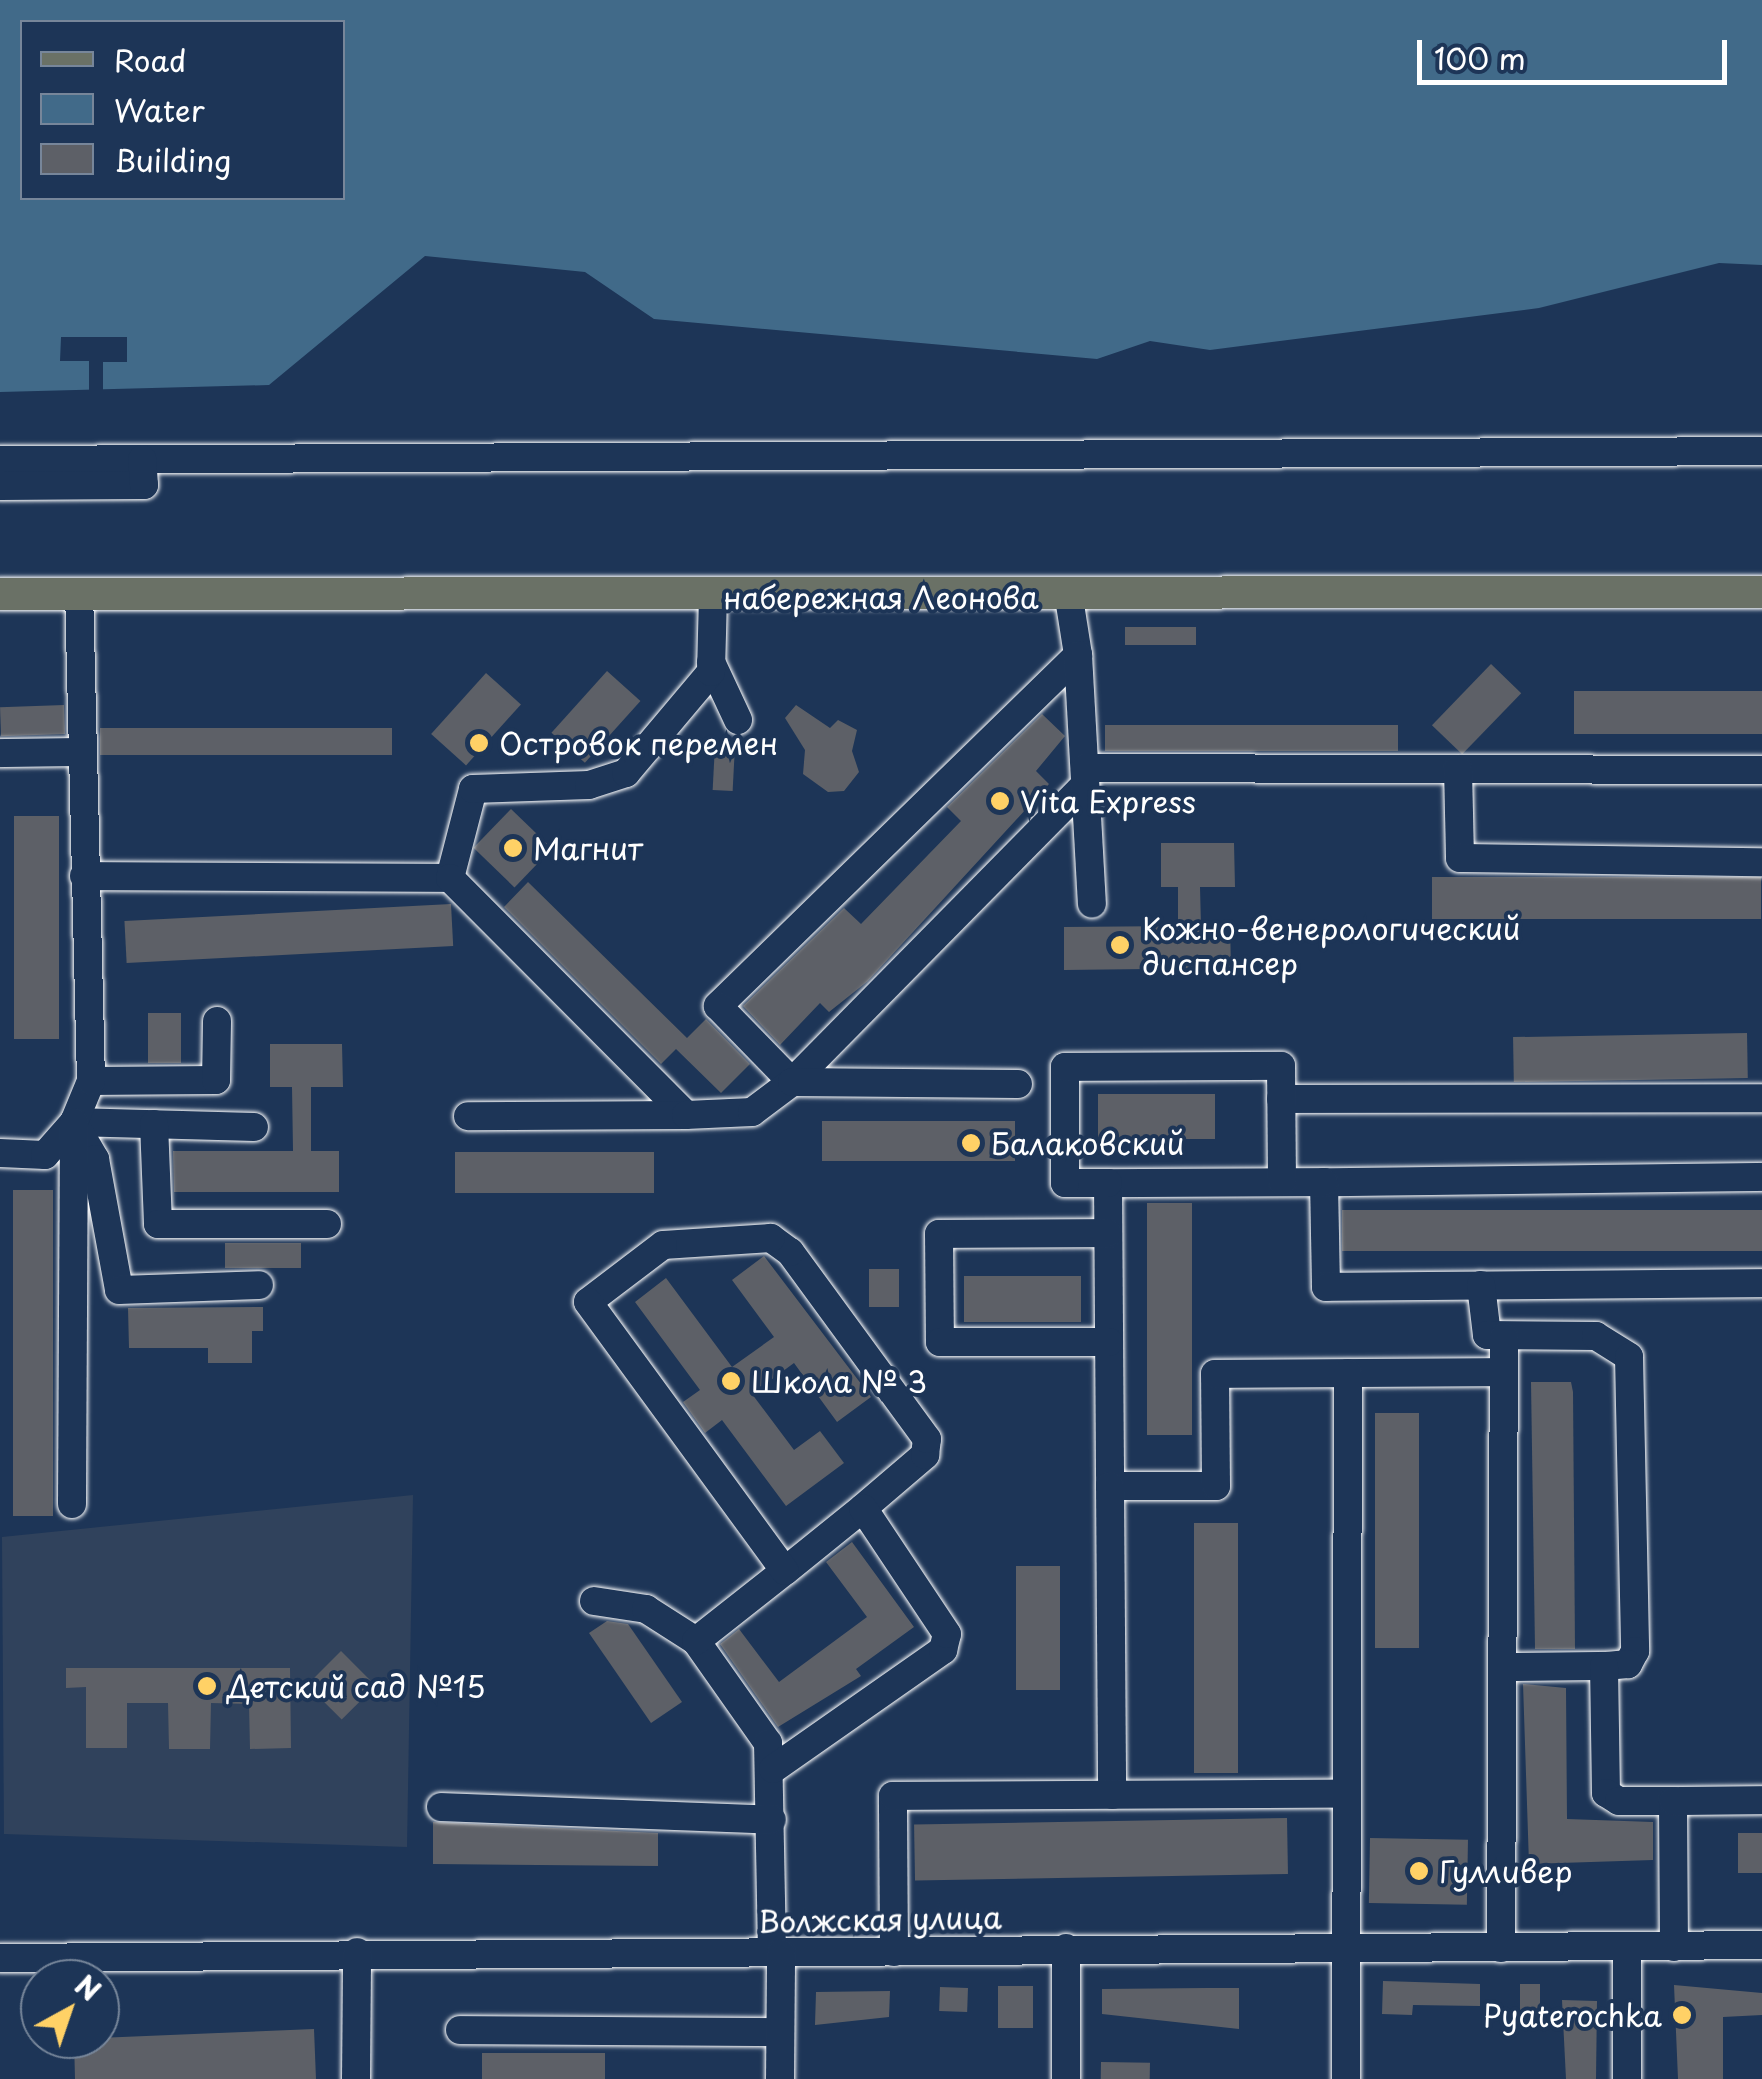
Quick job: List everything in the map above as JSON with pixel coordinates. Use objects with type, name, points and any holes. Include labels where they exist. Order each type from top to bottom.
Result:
[{"type":"main road","name":"набережная Леонова","points":[[0,594],[1069,598],[1762,592]]},
{"type":"street","points":[[0,460],[1762,451]]},
{"type":"street","points":[[0,486],[144,484],[142,459]]},
{"type":"street","points":[[0,1153],[45,1154],[74,1122],[91,1082],[78,594]]},
{"type":"street","points":[[713,596],[711,662],[738,720]]},
{"type":"street","points":[[1069,598],[1078,655],[1092,904]]},
{"type":"street","points":[[1018,1084],[792,1082],[718,1006],[1078,655]]},
{"type":"street","points":[[450,878],[473,789],[588,785],[626,773],[711,662]]},
{"type":"street","points":[[0,753],[82,752]]},
{"type":"street","points":[[1458,769],[1460,858],[1762,862]]},
{"type":"street","points":[[468,1116],[752,1112],[792,1082],[1085,776],[1458,769],[1762,770]]},
{"type":"street","points":[[84,876],[450,878],[686,1115]]},
{"type":"street","points":[[91,1082],[216,1080],[218,1021]]},
{"type":"street","points":[[1282,1182],[1281,1066],[1064,1066],[1065,1183],[1324,1182],[1762,1177]]},
{"type":"street","points":[[1281,1098],[1762,1098]]},
{"type":"street","points":[[74,1122],[254,1127]]},
{"type":"street","points":[[74,1122],[95,1159],[120,1290],[259,1285]]},
{"type":"street","points":[[72,1504],[74,1122]]},
{"type":"street","points":[[154,1124],[158,1224],[327,1224]]},
{"type":"street","points":[[1324,1182],[1326,1287],[1762,1282]]},
{"type":"street","points":[[1108,1183],[1112,1795]]},
{"type":"street","points":[[1108,1233],[939,1234],[940,1342],[1109,1342]]},
{"type":"street","points":[[696,1641],[785,1571],[863,1508],[925,1455],[927,1439],[790,1252],[772,1238],[664,1245],[588,1302],[785,1571]]},
{"type":"street","points":[[1481,1285],[1483,1330],[1504,1337],[1596,1336],[1628,1357],[1636,1651],[1628,1664],[1508,1667]]},
{"type":"street","points":[[1501,1948],[1498,1702],[1508,1667],[1504,1337]]},
{"type":"street","points":[[1110,1486],[1216,1486],[1215,1374],[1504,1372]]},
{"type":"street","points":[[1346,2079],[1343,1948],[1348,1373]]},
{"type":"street","points":[[773,1768],[942,1650],[947,1634],[863,1508]]},
{"type":"street","points":[[594,1601],[646,1609],[696,1641],[756,1720],[773,1768],[780,2079]]},
{"type":"street","points":[[1604,1666],[1606,1793],[1619,1801],[1762,1800]]},
{"type":"street","points":[[894,1952],[893,1796],[1347,1794]]},
{"type":"street","points":[[1672,1801],[1674,1947]]},
{"type":"street","points":[[441,1807],[772,1820]]},
{"type":"street","name":"Волжская улица","points":[[0,1958],[356,1952],[777,1953],[1762,1945]]},
{"type":"street","points":[[1066,1948],[1066,2079]]},
{"type":"street","points":[[1627,1948],[1627,2079]]},
{"type":"street","points":[[356,1952],[356,2079]]},
{"type":"street","points":[[460,2030],[780,2032]]},
{"type":"shaded area","name":"Детский сад №15","points":[[413,1495],[407,1847],[4,1834],[2,1537]]},
{"type":"water","points":[[0,0],[1762,0],[1762,265],[1719,263],[1539,308],[1210,350],[1150,341],[1097,359],[654,319],[585,272],[425,256],[269,385],[0,392]]},
{"type":"pier","points":[[61,337],[127,337],[127,362],[103,362],[103,396],[89,396],[89,361],[60,361]]},
{"type":"building","points":[[1125,627],[1196,627],[1196,645],[1125,645]]},
{"type":"building","points":[[1491,664],[1521,693],[1462,754],[1432,725]]},
{"type":"building","points":[[607,671],[640,701],[585,763],[551,733]]},
{"type":"building","points":[[486,673],[521,704],[466,765],[431,734]]},
{"type":"building","points":[[1574,691],[1762,691],[1762,734],[1574,734]]},
{"type":"building","points":[[64,705],[65,734],[1,736],[0,707]]},
{"type":"building","points":[[796,705],[830,728],[838,720],[857,730],[852,751],[859,772],[844,791],[828,792],[803,774],[805,750],[785,718]]},
{"type":"building","points":[[1042,714],[1065,736],[1036,771],[1049,784],[868,981],[829,1012],[820,1003],[780,1045],[743,1006],[844,908],[861,924],[961,821],[947,807]]},
{"type":"building","points":[[1105,725],[1398,725],[1398,751],[1105,751]]},
{"type":"building","points":[[100,728],[392,728],[392,755],[100,755]]},
{"type":"building","points":[[715,745],[735,746],[733,791],[713,790]]},
{"type":"building","name":"Магнит","points":[[511,809],[552,849],[514,887],[473,848]]},
{"type":"building","points":[[14,816],[59,816],[59,1039],[14,1039]]},
{"type":"building","points":[[1161,843],[1234,843],[1235,887],[1200,887],[1201,926],[1230,926],[1231,968],[1064,970],[1064,927],[1178,926],[1178,887],[1161,887]]},
{"type":"building","points":[[1432,877],[1761,877],[1761,919],[1432,919]]},
{"type":"building","points":[[528,882],[687,1038],[706,1019],[750,1064],[721,1093],[676,1049],[661,1064],[504,907]]},
{"type":"building","points":[[451,904],[453,946],[127,963],[124,921]]},
{"type":"building","points":[[148,1013],[181,1013],[181,1063],[148,1063]]},
{"type":"building","points":[[1747,1033],[1748,1078],[1514,1082],[1513,1037]]},
{"type":"building","points":[[270,1044],[342,1044],[343,1087],[311,1087],[311,1151],[339,1151],[339,1192],[174,1192],[173,1151],[293,1151],[292,1087],[270,1087]]},
{"type":"building","points":[[1098,1094],[1215,1094],[1215,1139],[1098,1139]]},
{"type":"building","points":[[822,1121],[1015,1121],[1015,1161],[822,1161]]},
{"type":"building","points":[[455,1152],[654,1152],[654,1193],[455,1193]]},
{"type":"building","points":[[13,1190],[53,1190],[53,1516],[13,1516]]},
{"type":"building","points":[[1147,1203],[1192,1203],[1192,1435],[1147,1435]]},
{"type":"building","points":[[1342,1210],[1762,1210],[1762,1251],[1342,1251]]},
{"type":"building","points":[[225,1243],[301,1243],[301,1268],[225,1268]]},
{"type":"building","name":"Школа № 3","points":[[764,1256],[871,1397],[837,1422],[794,1363],[752,1394],[794,1450],[820,1431],[844,1463],[786,1506],[722,1420],[705,1433],[683,1402],[700,1390],[635,1302],[666,1278],[732,1367],[774,1337],[732,1280]]},
{"type":"building","points":[[869,1269],[899,1269],[899,1307],[869,1307]]},
{"type":"building","points":[[964,1276],[1081,1276],[1081,1322],[964,1322]]},
{"type":"building","points":[[263,1307],[263,1331],[252,1331],[252,1363],[208,1363],[208,1348],[129,1348],[128,1308]]},
{"type":"building","points":[[1531,1382],[1571,1382],[1573,1392],[1575,1649],[1535,1649]]},
{"type":"building","points":[[1375,1413],[1419,1413],[1419,1648],[1375,1648]]},
{"type":"building","points":[[1194,1523],[1238,1523],[1238,1773],[1194,1773]]},
{"type":"building","points":[[852,1542],[914,1627],[856,1669],[861,1676],[778,1727],[720,1644],[739,1629],[779,1682],[867,1617],[826,1562]]},
{"type":"building","points":[[1016,1566],[1060,1566],[1060,1690],[1016,1690]]},
{"type":"building","points":[[607,1621],[628,1624],[682,1702],[651,1723],[589,1633]]},
{"type":"building","points":[[341,1651],[376,1686],[342,1720],[307,1685]]},
{"type":"building","points":[[66,1668],[290,1668],[291,1748],[250,1749],[249,1704],[211,1703],[210,1749],[169,1749],[168,1703],[127,1703],[127,1748],[86,1748],[86,1687],[66,1688]]},
{"type":"building","points":[[1523,1684],[1566,1688],[1567,1819],[1653,1822],[1653,1860],[1529,1864]]},
{"type":"building","points":[[1287,1818],[1288,1874],[915,1881],[914,1825]]},
{"type":"building","points":[[433,1822],[658,1833],[658,1866],[433,1864]]},
{"type":"building","points":[[1738,1833],[1762,1833],[1762,1873],[1738,1873]]},
{"type":"building","name":"Гулливер","points":[[1370,1838],[1468,1840],[1467,1905],[1369,1903]]},
{"type":"building","points":[[1383,1981],[1480,1984],[1480,2006],[1413,2005],[1412,2015],[1382,2014]]},
{"type":"building","points":[[1520,1984],[1540,1984],[1540,2010],[1520,2010]]},
{"type":"building","points":[[1674,1985],[1762,1993],[1762,2015],[1723,2017],[1723,2079],[1678,2079]]},
{"type":"building","points":[[998,1986],[1033,1986],[1033,2028],[998,2028]]},
{"type":"building","points":[[940,1987],[968,1988],[967,2012],[939,2011]]},
{"type":"building","points":[[1239,1988],[1239,2029],[1102,2014],[1102,1989]]},
{"type":"building","points":[[890,1991],[889,2017],[815,2025],[816,1992]]},
{"type":"building","points":[[1562,2000],[1597,2001],[1596,2079],[1566,2079]]},
{"type":"building","points":[[314,2029],[316,2079],[75,2079],[74,2059],[120,2059],[120,2037]]},
{"type":"building","points":[[482,2053],[605,2053],[605,2079],[482,2079]]},
{"type":"building","points":[[1101,2062],[1150,2063],[1150,2079],[1101,2079]]},
{"type":"place","name":"Островок перемен","points":[[479,743]]},
{"type":"place","name":"Vita Express","points":[[1000,801]]},
{"type":"place","name":"Магнит","points":[[513,848]]},
{"type":"place","name":"Кожно-венерологический диспансер","points":[[1120,945]]},
{"type":"place","name":"Балаковский","points":[[971,1143]]},
{"type":"place","name":"Школа № 3","points":[[731,1381]]},
{"type":"place","name":"Детский сад №15","points":[[207,1686]]},
{"type":"place","name":"Гулливер","points":[[1419,1871]]},
{"type":"place","name":"Pyaterochka","points":[[1682,2015]]}]
